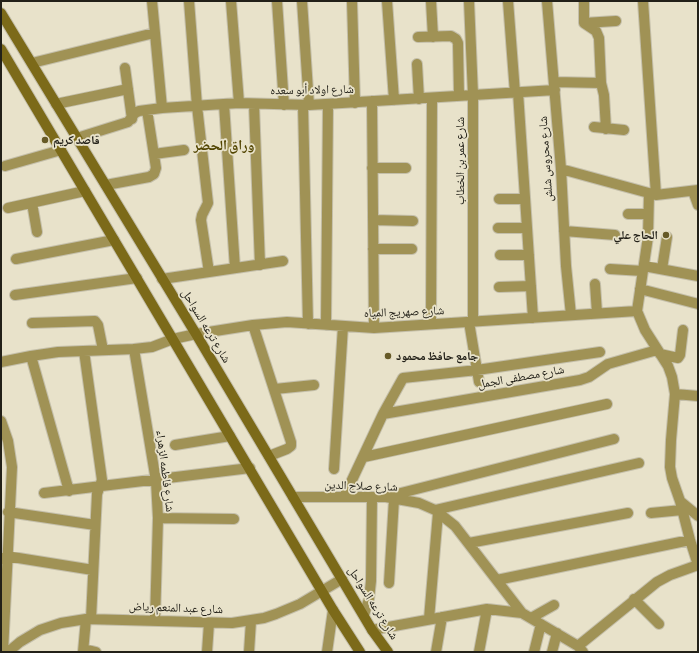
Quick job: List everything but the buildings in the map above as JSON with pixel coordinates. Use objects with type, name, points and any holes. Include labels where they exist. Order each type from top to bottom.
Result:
[{"type":"main road","name":"شارع ترعه السواحل","points":[[1,13],[196,334],[372,630],[388,652]]},
{"type":"main road","points":[[1,49],[333,610],[360,652]]},
{"type":"street","points":[[152,1],[162,108]]},
{"type":"street","points":[[189,1],[197,106],[208,203],[202,215],[202,220],[209,272]]},
{"type":"street","points":[[230,1],[239,103]]},
{"type":"street","points":[[277,1],[284,105]]},
{"type":"street","points":[[302,1],[306,105],[308,324]]},
{"type":"street","points":[[352,1],[355,103]]},
{"type":"street","points":[[388,1],[394,100]]},
{"type":"street","points":[[431,1],[433,37]]},
{"type":"street","name":"شارع عمر بن الخطاب","points":[[469,1],[474,95],[471,322],[478,382]]},
{"type":"street","points":[[508,1],[525,199],[533,318]]},
{"type":"street","name":"شارع محروس شلش","points":[[547,1],[561,169],[566,266],[571,315]]},
{"type":"street","points":[[584,1],[584,23]]},
{"type":"street","points":[[372,630],[487,609],[522,613],[557,633],[580,649],[634,599],[657,582],[670,574],[698,565],[670,468],[675,394],[670,372],[645,330],[637,311],[648,237],[648,214],[652,194],[643,1]]},
{"type":"street","points":[[584,23],[616,21]]},
{"type":"street","points":[[584,23],[596,31],[599,38],[601,83],[604,95],[606,129]]},
{"type":"street","points":[[32,63],[154,33]]},
{"type":"street","points":[[418,38],[451,36],[456,39],[458,43],[460,96]]},
{"type":"street","points":[[417,64],[419,99]]},
{"type":"street","points":[[126,68],[132,119]]},
{"type":"street","name":"شارع اولاد أبو سعده","points":[[77,138],[124,124],[132,119],[137,112],[162,108],[239,103],[306,105],[355,103],[516,92],[554,86],[601,83]]},
{"type":"street","points":[[56,104],[128,89]]},
{"type":"street","points":[[431,324],[432,98]]},
{"type":"street","points":[[372,102],[374,328]]},
{"type":"street","points":[[224,104],[235,268]]},
{"type":"street","points":[[254,104],[260,264]]},
{"type":"street","points":[[326,325],[328,104]]},
{"type":"street","points":[[106,185],[149,177],[154,174],[156,168],[147,110]]},
{"type":"street","points":[[594,128],[624,130]]},
{"type":"street","points":[[5,166],[61,150]]},
{"type":"street","points":[[154,154],[184,150]]},
{"type":"street","points":[[372,168],[406,168]]},
{"type":"street","points":[[561,169],[652,194],[696,190],[698,205]]},
{"type":"street","points":[[8,208],[85,191]]},
{"type":"street","points":[[499,199],[525,199]]},
{"type":"street","points":[[32,203],[36,232]]},
{"type":"street","points":[[628,214],[648,214]]},
{"type":"street","points":[[373,220],[414,221]]},
{"type":"street","points":[[498,228],[527,228]]},
{"type":"street","points":[[564,231],[615,235]]},
{"type":"street","points":[[662,269],[667,237]]},
{"type":"street","points":[[16,260],[114,240]]},
{"type":"street","points":[[373,249],[412,249]]},
{"type":"street","points":[[500,255],[529,255]]},
{"type":"street","points":[[162,279],[283,261]]},
{"type":"street","points":[[610,269],[662,269],[698,276]]},
{"type":"street","points":[[15,295],[137,278]]},
{"type":"street","points":[[594,284],[597,313]]},
{"type":"street","points":[[498,287],[531,286]]},
{"type":"street","points":[[640,289],[698,304]]},
{"type":"street","name":"شارع صهريج المياه","points":[[1,362],[31,356],[84,350],[134,349],[152,347],[173,339],[196,334],[253,325],[287,322],[374,328],[637,311]]},
{"type":"street","points":[[32,323],[95,321],[98,325],[103,350]]},
{"type":"street","points":[[253,325],[291,442],[291,446],[287,449],[269,456]]},
{"type":"street","points":[[334,470],[343,326]]},
{"type":"street","name":"شارع مصطفى الجمل","points":[[383,414],[580,380],[589,377],[608,364],[659,352],[678,358],[680,355],[683,330]]},
{"type":"street","name":"شارع فاطمه الزهراء","points":[[134,349],[156,481],[158,518],[155,621]]},
{"type":"street","points":[[84,350],[102,480],[97,494],[93,570],[83,650],[96,652]]},
{"type":"street","points":[[344,497],[383,414],[403,378],[477,370],[600,352]]},
{"type":"street","points":[[31,356],[70,491]]},
{"type":"street","points":[[275,389],[314,386]]},
{"type":"street","points":[[675,394],[698,396]]},
{"type":"street","points":[[364,457],[607,404]]},
{"type":"street","points":[[1,421],[12,467],[5,495],[8,512],[4,558],[3,652]]},
{"type":"street","points":[[175,444],[230,436]]},
{"type":"street","points":[[389,583],[390,498],[614,439]]},
{"type":"street","points":[[429,619],[437,512],[639,463]]},
{"type":"street","points":[[44,493],[156,481],[250,468]]},
{"type":"street","name":"شارع صلاح الدين","points":[[293,497],[390,498],[419,503],[437,512],[455,526],[522,613]]},
{"type":"street","points":[[364,615],[371,586],[372,497]]},
{"type":"street","points":[[651,513],[681,506],[698,516]]},
{"type":"street","points":[[8,512],[96,525]]},
{"type":"street","points":[[469,543],[628,513]]},
{"type":"street","points":[[158,518],[234,519]]},
{"type":"street","points":[[497,580],[690,540]]},
{"type":"street","points":[[4,558],[93,570]]},
{"type":"street","name":"شارع عبد المنعم رياض","points":[[8,652],[20,642],[40,630],[61,623],[88,619],[209,623],[251,621],[288,610],[342,579]]},
{"type":"street","points":[[634,599],[659,624]]},
{"type":"street","points":[[531,618],[554,605]]},
{"type":"street","points":[[480,652],[487,609]]},
{"type":"street","points":[[327,652],[333,610]]},
{"type":"street","points":[[436,652],[442,617]]},
{"type":"street","points":[[249,652],[251,621]]},
{"type":"street","points":[[207,652],[209,623]]},
{"type":"street","points":[[534,652],[541,624]]},
{"type":"street","points":[[552,652],[557,633]]},
{"type":"place","name":"قاصد كريم","points":[[45,140]]},
{"type":"place","name":"الحاج علي","points":[[666,235]]},
{"type":"place","name":"جامع حافظ محمود","points":[[388,356]]},
{"type":"district","name":"وراق الحضر","points":[[224,146]]}]
